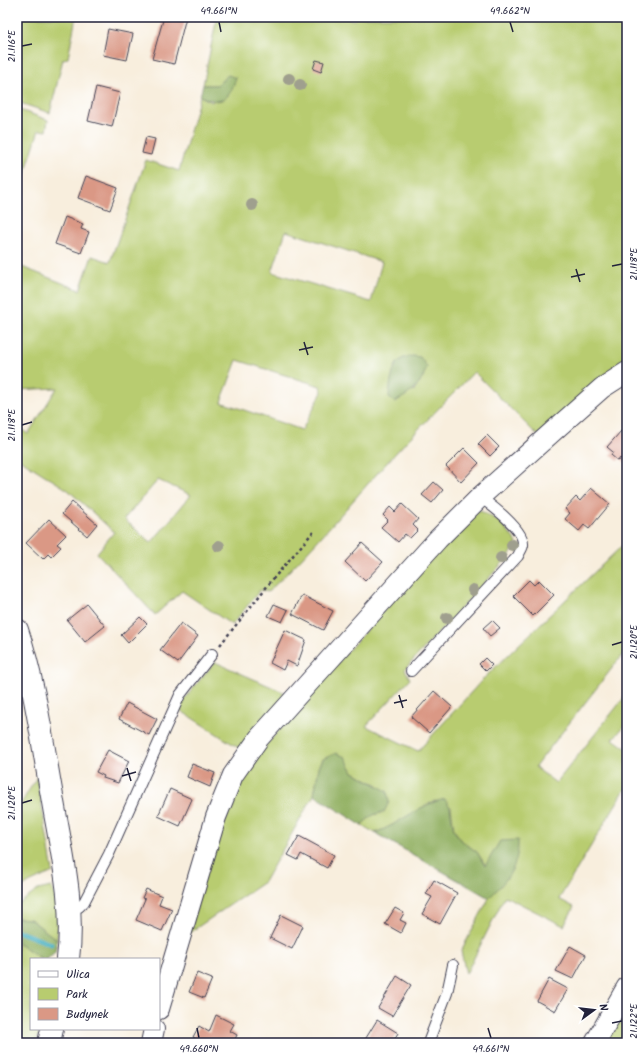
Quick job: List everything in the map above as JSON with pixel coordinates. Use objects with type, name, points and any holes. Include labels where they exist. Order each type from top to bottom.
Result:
[{"type":"street","points":[[160,1006],[216,817],[233,775],[264,732],[434,542],[480,496],[602,388],[627,372]]},
{"type":"street","points":[[17,630],[35,696],[66,878],[71,926],[68,958]]},
{"type":"street","points":[[595,1043],[627,987]]},
{"type":"street","points":[[49,1043],[52,1030]]},
{"type":"street","points":[[151,1043],[154,1030]]},
{"type":"lane","points":[[411,670],[518,556],[523,546],[523,540],[517,529],[480,496]]},
{"type":"lane","points":[[69,908],[79,907],[84,902],[109,854],[180,695],[212,654]]},
{"type":"lane","points":[[428,1043],[447,993],[453,965]]},
{"type":"path","points":[[212,654],[314,531]]},
{"type":"green space","points":[[17,17],[76,17],[68,58],[63,59],[50,113],[17,102]]},
{"type":"green space","points":[[217,17],[340,17],[355,20],[356,17],[627,17],[627,361],[616,367],[538,436],[474,372],[394,455],[298,562],[268,592],[260,590],[232,625],[182,591],[155,615],[97,553],[114,532],[68,490],[21,460],[17,465],[17,426],[28,434],[57,388],[17,390],[17,265],[80,290],[92,256],[110,262],[146,160],[179,171],[200,96],[212,102],[228,75],[217,85],[203,85]],"holes":[[[286,231],[382,262],[371,302],[272,272]],[[237,360],[320,386],[322,392],[302,430],[221,402]],[[397,363],[424,376],[414,391],[393,375]],[[158,480],[191,495],[151,543],[124,519]]]},
{"type":"green space","points":[[228,75],[236,78],[231,92],[224,99],[214,100],[200,96],[203,85],[217,85]]},
{"type":"green space","points":[[17,109],[48,120],[46,131],[39,130],[17,198]]},
{"type":"green space","points":[[412,356],[420,357],[427,367],[422,379],[415,388],[394,402],[389,398],[391,380],[395,366],[400,360]]},
{"type":"green space","points":[[479,510],[502,523],[517,543],[510,555],[405,669],[410,679],[366,726],[418,751],[484,678],[627,541],[627,649],[535,767],[556,783],[627,694],[627,723],[613,739],[627,749],[627,786],[559,899],[574,907],[564,926],[505,896],[466,974],[461,951],[489,898],[497,890],[500,841],[486,866],[477,852],[463,842],[454,830],[451,807],[435,801],[391,826],[375,833],[361,825],[373,815],[384,812],[378,785],[353,772],[345,757],[323,759],[319,767],[314,795],[264,882],[189,933],[209,861],[246,768],[428,559]]},
{"type":"green space","points":[[215,662],[290,695],[242,750],[178,709],[193,688]]},
{"type":"green space","points":[[336,753],[345,757],[353,772],[387,791],[389,802],[384,812],[373,815],[361,825],[314,795],[319,767],[323,759]]},
{"type":"green space","points":[[37,777],[53,872],[29,883],[17,891],[17,810]]},
{"type":"green space","points":[[445,799],[450,807],[454,831],[463,842],[477,852],[485,866],[500,841],[518,840],[518,850],[511,872],[489,898],[375,833],[393,825],[427,805]]},
{"type":"green space","points":[[51,887],[58,906],[59,920],[57,940],[30,919],[17,918],[17,905],[38,890]]},
{"type":"green space","points":[[17,918],[30,919],[57,940],[55,952],[48,958],[41,958],[17,942]]},
{"type":"green space","points":[[17,942],[41,958],[30,958],[30,1030],[40,1030],[36,1043],[17,1043]]},
{"type":"green space","points":[[627,1000],[627,1043],[602,1043]]},
{"type":"building","points":[[152,17],[186,17],[174,64],[152,59],[163,20]]},
{"type":"building","points":[[108,29],[133,34],[127,60],[103,55]]},
{"type":"building","points":[[316,60],[324,62],[321,72],[313,69]]},
{"type":"building","points":[[96,87],[120,93],[112,127],[88,121]]},
{"type":"building","points":[[146,137],[155,139],[151,155],[142,153]]},
{"type":"building","points":[[86,176],[118,188],[110,210],[78,198]]},
{"type":"building","points":[[65,217],[83,224],[81,229],[89,232],[81,253],[55,244]]},
{"type":"building","points":[[627,429],[627,464],[620,458],[618,461],[611,455],[613,452],[607,447],[621,431],[623,433]]},
{"type":"building","points":[[487,435],[499,447],[490,456],[478,444]]},
{"type":"building","points":[[464,448],[479,463],[461,482],[446,466]]},
{"type":"building","points":[[434,482],[443,490],[432,503],[422,495]]},
{"type":"building","points":[[591,488],[610,504],[589,529],[584,525],[579,531],[565,519],[570,513],[565,509],[576,497],[580,501]]},
{"type":"building","points":[[72,502],[97,524],[87,536],[62,514]]},
{"type":"building","points":[[402,504],[418,519],[413,525],[418,530],[410,538],[405,534],[398,542],[381,527],[388,520],[383,515],[390,507],[395,512]]},
{"type":"building","points":[[49,519],[66,535],[57,544],[61,547],[51,557],[48,554],[43,559],[26,543]]},
{"type":"building","points":[[362,543],[383,562],[365,581],[345,562]]},
{"type":"building","points":[[529,580],[534,585],[539,580],[554,595],[533,616],[513,596]]},
{"type":"building","points":[[302,595],[333,611],[323,630],[292,614]]},
{"type":"building","points":[[87,604],[105,626],[85,642],[67,620]]},
{"type":"building","points":[[274,604],[288,610],[282,622],[268,616]]},
{"type":"building","points":[[140,617],[147,624],[128,643],[121,635]]},
{"type":"building","points":[[492,620],[500,628],[490,636],[483,628]]},
{"type":"building","points":[[181,623],[198,636],[178,663],[160,650]]},
{"type":"building","points":[[285,630],[306,640],[297,666],[287,661],[283,670],[270,663]]},
{"type":"building","points":[[485,658],[492,665],[486,671],[479,664]]},
{"type":"building","points":[[434,691],[452,707],[429,733],[411,717]]},
{"type":"building","points":[[127,703],[157,719],[149,735],[119,719]]},
{"type":"building","points":[[108,750],[129,761],[118,783],[103,778],[104,776],[96,772]]},
{"type":"building","points":[[192,764],[215,773],[210,787],[187,777]]},
{"type":"building","points":[[170,789],[192,799],[180,826],[158,816]]},
{"type":"building","points":[[299,836],[334,855],[327,868],[301,854],[298,860],[288,855]]},
{"type":"building","points":[[627,875],[627,886],[622,884]]},
{"type":"building","points":[[434,880],[457,893],[440,924],[422,914],[432,897],[426,894]]},
{"type":"building","points":[[146,889],[162,896],[159,904],[172,909],[162,931],[136,920],[145,899],[142,898]]},
{"type":"building","points":[[395,908],[404,913],[400,920],[406,923],[401,933],[385,924]]},
{"type":"building","points":[[281,915],[303,926],[292,949],[270,938]]},
{"type":"building","points":[[570,946],[586,955],[573,979],[556,971]]},
{"type":"building","points":[[197,973],[212,979],[204,998],[189,992]]},
{"type":"building","points":[[397,976],[411,985],[392,1016],[378,1008]]},
{"type":"building","points":[[549,979],[568,989],[555,1011],[537,1001]]},
{"type":"building","points":[[216,1015],[234,1024],[230,1031],[237,1035],[233,1043],[203,1043],[193,1037],[199,1026],[209,1032]]},
{"type":"building","points":[[377,1020],[398,1033],[392,1043],[363,1043]]},
{"type":"waterway","points":[[17,931],[51,944]]}]
